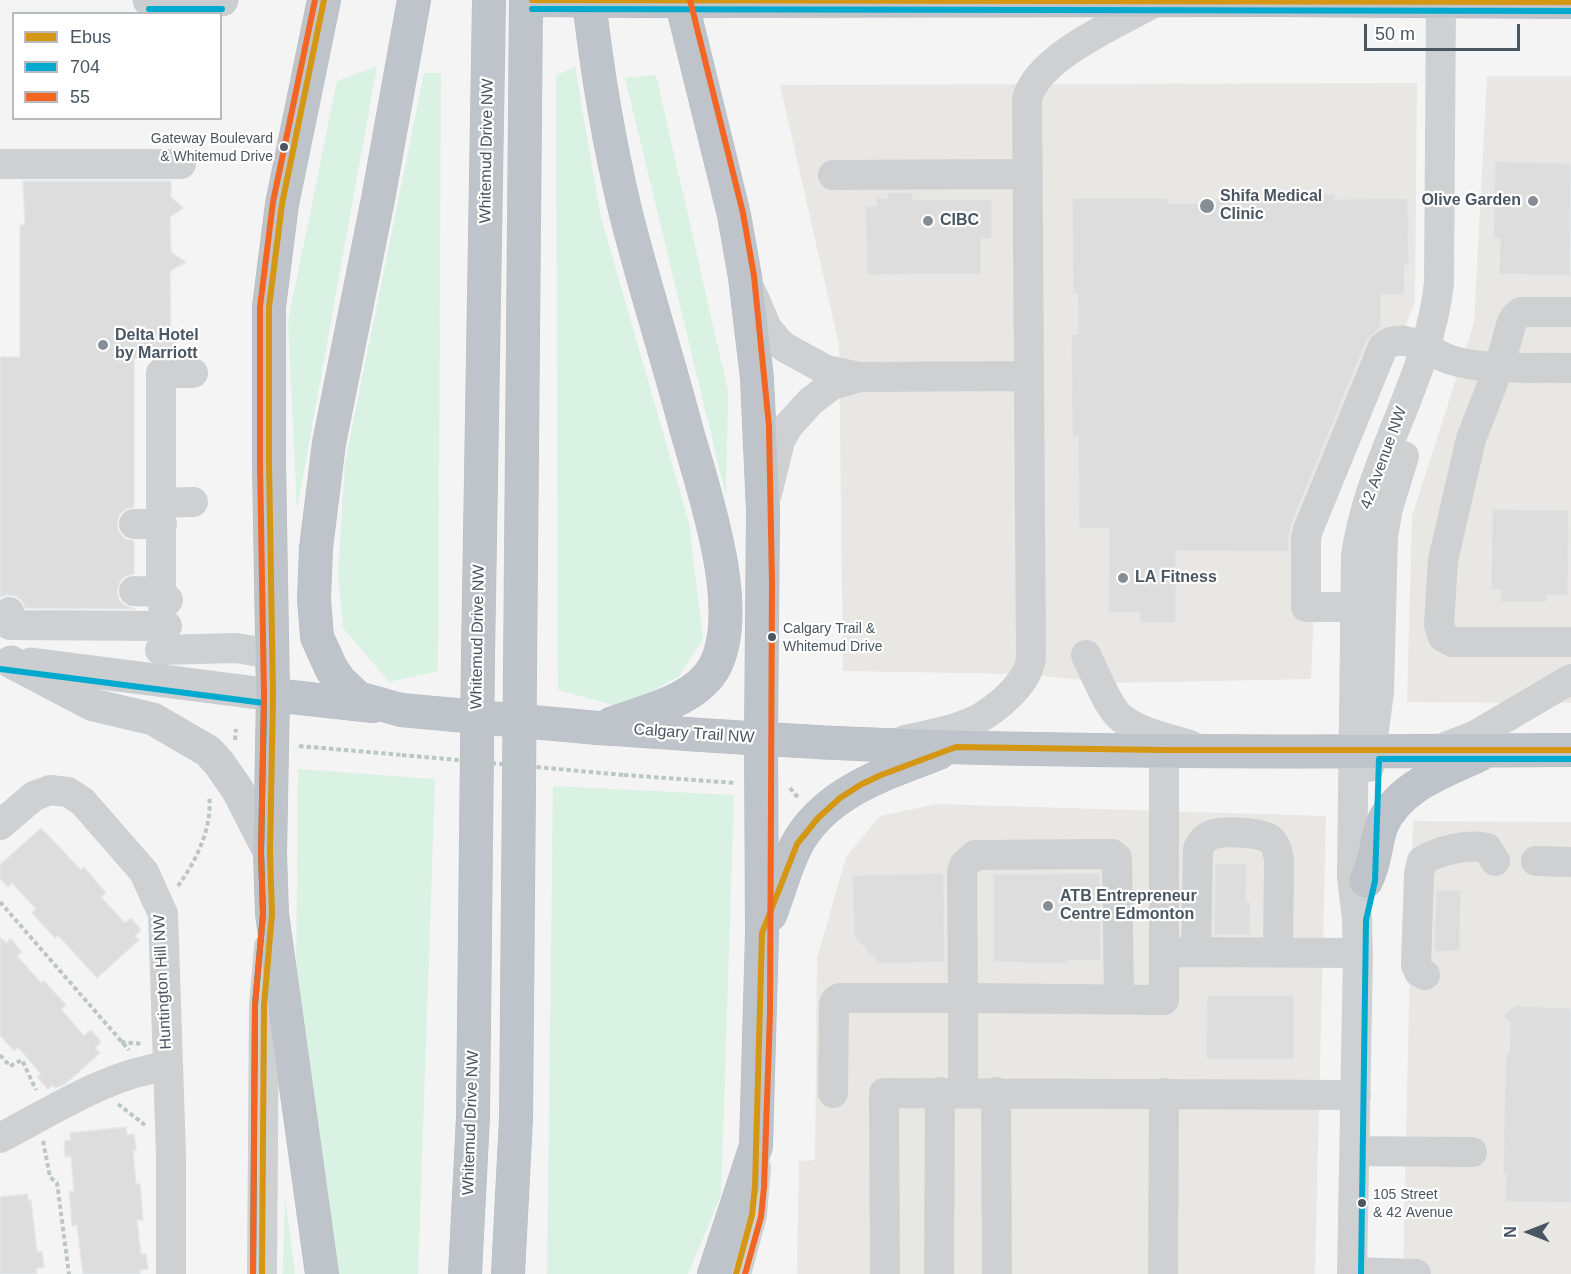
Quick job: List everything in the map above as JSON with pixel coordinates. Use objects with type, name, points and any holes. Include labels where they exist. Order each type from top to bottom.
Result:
[{"type":"highway","points":[[322,1274],[272,914],[270,853],[273,694],[269,307],[282,204],[324,0]]},
{"type":"highway","points":[[401,710],[358,698],[339,680],[317,638],[314,599],[316,548],[329,442],[378,199],[414,0]]},
{"type":"highway","points":[[508,1274],[516,1118],[526,0]]},
{"type":"highway","points":[[532,0],[1571,2]]},
{"type":"highway","points":[[589,0],[610,145],[627,216],[716,537],[725,614],[723,644],[714,667],[704,680],[671,703],[598,728]]},
{"type":"highway","points":[[681,0],[734,215],[745,278],[758,397],[763,511],[762,933],[756,1146],[714,1274]]},
{"type":"highway","name":"Whitemud Drive NW","points":[[465,1274],[473,1117],[489,2]]},
{"type":"highway","name":"Calgary Trail NW","points":[[273,694],[401,710],[598,728],[883,745],[1164,750],[1571,750]]},
{"type":"highway","points":[[762,933],[797,844],[818,818],[840,798],[860,785],[956,747]]},
{"type":"highway","points":[[1366,880],[1371,871],[1380,829],[1399,800],[1425,781],[1488,751]]},
{"type":"main road","points":[[149,0],[222,0]]},
{"type":"main road","points":[[6,661],[93,705],[153,718],[208,751],[237,789],[270,853]]},
{"type":"main road","name":"Calgary Trail NW","points":[[6,661],[273,694]]},
{"type":"street","points":[[883,745],[960,726],[982,716],[1024,680],[1029,670],[1031,656],[1027,99],[1031,87],[1057,58],[1157,1]]},
{"type":"street","name":"42 Avenue NW","points":[[1352,1273],[1358,919],[1352,877],[1362,750],[1377,716],[1379,692],[1368,607],[1356,556],[1368,498],[1434,352],[1448,336],[1455,281],[1450,2]]},
{"type":"street","points":[[0,164],[181,164]]},
{"type":"street","points":[[833,175],[1028,174]]},
{"type":"street","points":[[745,278],[767,328],[784,347],[826,370],[860,377],[1029,376]]},
{"type":"street","points":[[1571,312],[1521,312],[1516,316],[1471,439],[1443,560],[1440,632],[1443,637],[1453,642],[1571,642]]},
{"type":"street","points":[[1368,607],[1306,607],[1308,530],[1383,347],[1394,341],[1407,342],[1467,364],[1571,368]]},
{"type":"street","points":[[158,610],[153,517],[161,373],[193,373]]},
{"type":"street","points":[[763,511],[780,441],[789,425],[811,401],[832,385],[860,377]]},
{"type":"street","points":[[153,517],[193,502]]},
{"type":"street","points":[[9,612],[9,625],[158,610],[236,648],[272,654]]},
{"type":"street","points":[[1086,656],[1120,717],[1147,731],[1207,750]]},
{"type":"street","points":[[1435,751],[1476,735],[1571,679]]},
{"type":"street","points":[[833,1093],[834,1004],[840,998],[1164,1000],[1164,750]]},
{"type":"street","name":"42 Avenue NW","points":[[1358,919],[1366,880],[1362,750]]},
{"type":"street","name":"Huntington Hill NW","points":[[0,825],[34,796],[50,790],[68,792],[83,802],[144,872],[161,909],[168,1066],[107,1082],[0,1138]]},
{"type":"street","points":[[1196,952],[1197,856],[1201,842],[1216,834],[1254,834],[1268,838],[1278,850],[1278,952]]},
{"type":"street","points":[[1425,975],[1419,972],[1416,965],[1419,869],[1422,861],[1445,852],[1476,846],[1487,848],[1496,861]]},
{"type":"street","points":[[939,1274],[951,1092],[963,998],[962,872],[968,859],[981,854],[1112,854],[1118,858],[1119,999]]},
{"type":"street","points":[[1536,861],[1571,862]]},
{"type":"street","points":[[1118,878],[1164,887]]},
{"type":"street","points":[[262,1274],[264,1005],[272,914]]},
{"type":"street","points":[[1164,952],[1358,953]]},
{"type":"street","points":[[168,1066],[171,1274]]},
{"type":"street","points":[[996,1092],[997,1274]]},
{"type":"street","points":[[885,1274],[884,1093],[1356,1095]]},
{"type":"street","points":[[1163,1274],[1164,1093]]},
{"type":"street","points":[[736,1274],[752,1215],[756,1146]]},
{"type":"street","points":[[1355,1151],[1472,1152]]},
{"type":"street","points":[[1352,1273],[1416,1274]]},
{"type":"path","points":[[235,743],[236,729]]},
{"type":"path","points":[[295,746],[743,784]]},
{"type":"path","points":[[161,909],[188,872],[203,837],[208,818],[208,794]]},
{"type":"path","points":[[0,902],[120,1041]]},
{"type":"path","points":[[0,1055],[10,1066],[22,1060],[41,1100],[39,1117],[50,1177],[57,1183],[69,1274]]},
{"type":"path","points":[[110,1097],[148,1128]]},
{"type":"shaded area","points":[[1487,76],[1571,76],[1571,703],[1407,702],[1412,516],[1474,323]]},
{"type":"shaded area","points":[[1417,83],[1415,303],[1317,534],[1311,679],[1112,683],[1024,674],[843,671],[839,345],[780,85]]},
{"type":"shaded area","points":[[937,804],[1326,816],[1315,1274],[797,1274],[799,1161],[815,1160],[817,959],[846,857],[880,816]]},
{"type":"shaded area","points":[[1413,821],[1571,822],[1571,1274],[1403,1274]]},
{"type":"green space","points":[[377,66],[297,510],[288,321],[337,81]]},
{"type":"green space","points":[[575,66],[600,214],[689,523],[703,639],[679,676],[624,708],[558,690],[556,76]]},
{"type":"green space","points":[[424,73],[441,73],[438,671],[389,682],[343,628],[338,573],[345,463]]},
{"type":"green space","points":[[656,75],[728,391],[726,496],[625,78]]},
{"type":"green space","points":[[298,769],[435,779],[418,1274],[333,1274],[296,995]]},
{"type":"green space","points":[[553,786],[734,795],[721,1195],[688,1274],[547,1274]]},
{"type":"green space","points":[[285,1198],[295,1274],[283,1274]]},
{"type":"building","name":"Olive Garden","points":[[1495,161],[1571,163],[1570,276],[1499,274],[1500,239],[1493,239]]},
{"type":"building","name":"Delta Hotel by Marriott","points":[[23,181],[171,181],[171,197],[183,208],[170,217],[171,252],[186,262],[170,271],[171,340],[181,354],[139,354],[139,359],[134,359],[134,507],[126,509],[119,515],[117,525],[125,539],[134,541],[134,574],[120,581],[117,591],[119,600],[124,605],[135,609],[25,608],[23,602],[16,596],[0,597],[0,357],[20,357],[20,225],[25,225]]},
{"type":"building","name":"CIBC","points":[[887,192],[913,192],[913,199],[992,199],[992,239],[981,239],[981,274],[867,275],[865,206],[876,206],[876,198],[887,198]]},
{"type":"building","points":[[1303,194],[1335,194],[1335,199],[1408,198],[1409,265],[1405,265],[1404,295],[1381,295],[1381,324],[1367,340],[1292,523],[1289,552],[1176,551],[1176,623],[1140,623],[1140,613],[1108,613],[1109,528],[1079,529],[1078,436],[1072,437],[1071,334],[1078,334],[1077,294],[1073,294],[1072,198],[1168,198],[1168,203],[1216,203],[1216,198],[1303,198]]},
{"type":"building","points":[[1492,509],[1569,510],[1568,596],[1547,595],[1547,602],[1500,602],[1501,590],[1491,590]]},
{"type":"building","points":[[41,828],[81,870],[84,867],[106,893],[101,897],[125,923],[131,918],[141,930],[135,936],[139,940],[97,978],[58,935],[55,938],[32,913],[36,909],[12,883],[8,887],[0,878],[0,865]]},
{"type":"building","points":[[1215,863],[1247,863],[1246,902],[1251,902],[1250,935],[1214,935]]},
{"type":"building","points":[[944,873],[945,962],[880,964],[854,937],[852,875]]},
{"type":"building","name":"ATB Entrepreneur Centre Edmonton","points":[[1100,873],[1101,961],[1066,961],[1066,964],[993,962],[993,874]]},
{"type":"building","points":[[1436,890],[1461,890],[1460,951],[1434,952]]},
{"type":"building","points":[[0,937],[6,943],[11,939],[22,952],[17,956],[41,983],[44,981],[66,1005],[61,1009],[84,1036],[91,1030],[101,1042],[95,1048],[100,1053],[65,1084],[55,1088],[53,1085],[48,1089],[37,1077],[41,1074],[18,1047],[14,1051],[0,1035]]},
{"type":"building","points":[[1207,995],[1294,995],[1294,1059],[1206,1059]]},
{"type":"building","points":[[1518,1003],[1521,1006],[1571,1008],[1571,1203],[1505,1202],[1504,1114],[1506,1053],[1509,1053],[1510,1023],[1503,1016]]},
{"type":"building","points":[[126,1127],[127,1135],[134,1134],[136,1184],[140,1184],[143,1220],[137,1220],[141,1254],[146,1254],[148,1269],[140,1270],[140,1274],[83,1274],[77,1225],[72,1226],[69,1192],[74,1191],[71,1156],[65,1157],[64,1141],[71,1140],[70,1133]]},
{"type":"building","points":[[28,1194],[28,1201],[31,1200],[37,1252],[42,1251],[44,1267],[36,1268],[37,1274],[0,1274],[0,1197]]},
{"type":"transit line","name":"55","points":[[253,1274],[255,1005],[263,914],[261,853],[264,695],[260,307],[273,202],[315,0]]},
{"type":"transit line","name":"Ebus","points":[[262,1274],[264,1005],[272,914],[270,853],[273,695],[269,307],[282,204],[324,0]]},
{"type":"transit line","name":"Ebus","points":[[532,0],[1571,2]]},
{"type":"transit line","name":"55","points":[[690,0],[743,213],[754,276],[769,426],[772,583],[770,1013],[764,1187],[761,1217],[745,1274]]},
{"type":"transit line","name":"704","points":[[149,9],[222,9]]},
{"type":"transit line","name":"704","points":[[532,9],[1571,11]]},
{"type":"transit line","name":"704","points":[[0,669],[264,703],[261,853],[263,914],[255,1005],[253,1274]]},
{"type":"transit line","name":"Ebus","points":[[736,1274],[752,1215],[755,1186],[762,933],[797,844],[818,818],[840,798],[860,785],[956,747],[1164,750],[1571,750]]},
{"type":"transit line","name":"704","points":[[1361,1274],[1366,920],[1375,881],[1379,759],[1571,759]]},
{"type":"place","name":"Gateway Boulevard & Whitemud Drive","points":[[284,147]]},
{"type":"place","name":"Olive Garden","points":[[1533,201]]},
{"type":"place","name":"Shifa Medical Clinic","points":[[1207,206]]},
{"type":"place","name":"CIBC","points":[[928,221]]},
{"type":"place","name":"Delta Hotel by Marriott","points":[[103,345]]},
{"type":"place","name":"LA Fitness","points":[[1123,578]]},
{"type":"place","name":"Calgary Trail & Whitemud Drive","points":[[772,637]]},
{"type":"place","name":"ATB Entrepreneur Centre Edmonton","points":[[1048,906]]},
{"type":"place","name":"105 Street & 42 Avenue","points":[[1362,1203]]}]
